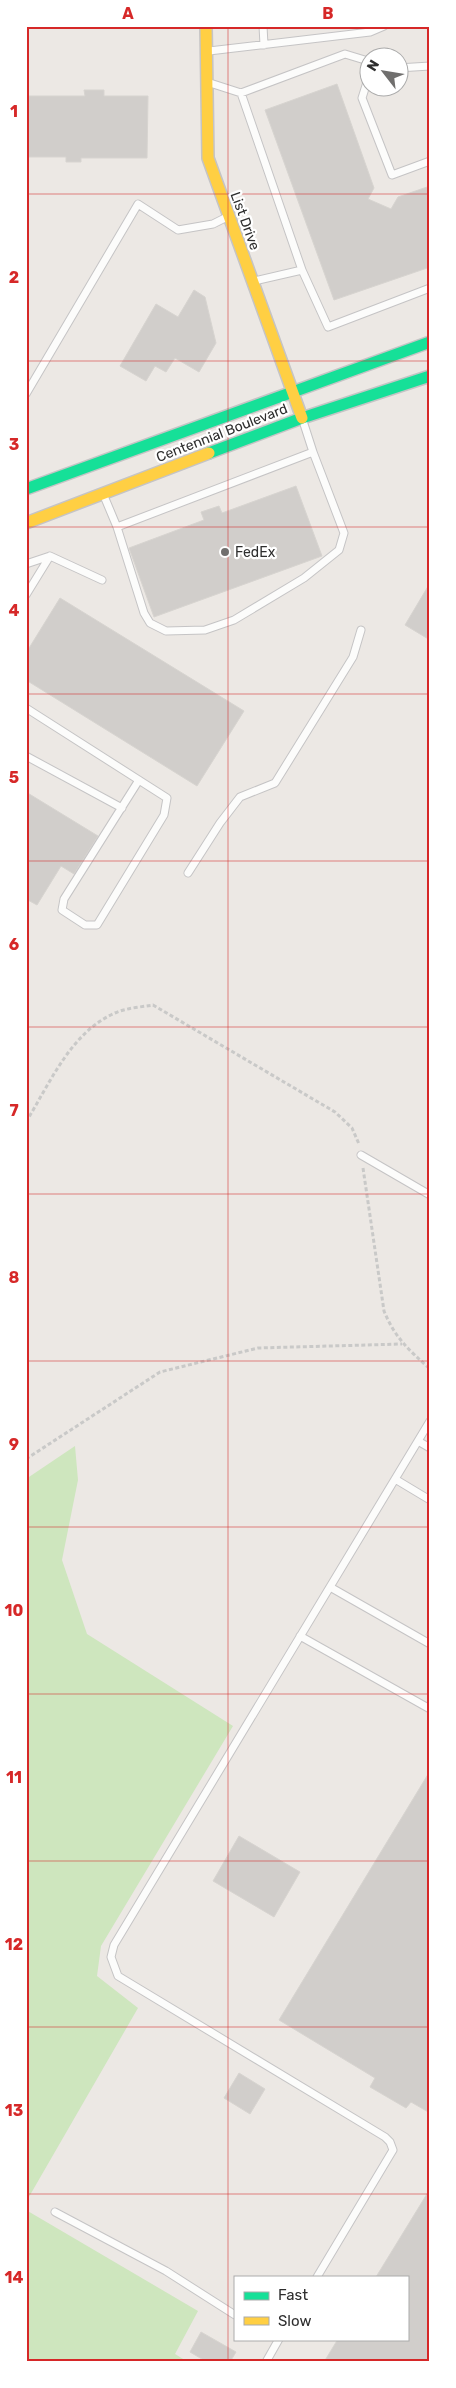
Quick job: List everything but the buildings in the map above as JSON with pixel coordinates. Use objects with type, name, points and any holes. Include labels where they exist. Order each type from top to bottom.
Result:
[{"type":"main road","name":"List Drive","points":[[206,26],[208,158],[227,216],[302,418]]},
{"type":"main road","name":"Centennial Boulevard","points":[[28,485],[430,342]]},
{"type":"main road","name":"Centennial Boulevard","points":[[26,523],[302,418],[430,376]]},
{"type":"lane","points":[[263,26],[264,45]]},
{"type":"lane","points":[[206,51],[370,32],[384,26]]},
{"type":"lane","points":[[206,81],[241,93],[344,54],[358,58]]},
{"type":"lane","points":[[408,67],[430,66]]},
{"type":"lane","points":[[241,93],[302,270],[328,327],[430,288]]},
{"type":"lane","points":[[362,98],[392,175],[430,161]]},
{"type":"lane","points":[[26,394],[138,204],[178,230],[213,224],[227,216]]},
{"type":"lane","points":[[251,281],[302,270]]},
{"type":"lane","points":[[103,494],[117,527],[144,613],[150,623],[166,631],[205,630],[234,620],[304,578],[339,550],[344,532],[302,418]]},
{"type":"lane","points":[[117,527],[313,452]]},
{"type":"lane","points":[[26,564],[50,556],[102,580]]},
{"type":"lane","points":[[26,595],[50,556]]},
{"type":"lane","points":[[188,874],[220,823],[240,797],[275,783],[353,657],[361,630]]},
{"type":"lane","points":[[26,708],[139,780],[167,798],[164,815],[97,926],[85,925],[62,910],[64,899],[139,780]]},
{"type":"lane","points":[[26,756],[122,808]]},
{"type":"lane","points":[[361,1155],[430,1195]]},
{"type":"lane","points":[[318,2276],[393,2150],[390,2142],[385,2137],[118,1976],[111,1957],[114,1945],[430,1421]]},
{"type":"lane","points":[[418,1441],[430,1448]]},
{"type":"lane","points":[[395,1479],[430,1500]]},
{"type":"lane","points":[[330,1587],[430,1644]]},
{"type":"lane","points":[[300,1636],[430,1709]]},
{"type":"lane","points":[[55,2212],[166,2272],[234,2314]]},
{"type":"lane","points":[[266,2362],[276,2340]]},
{"type":"path","points":[[26,1122],[75,1042],[88,1030],[117,1011],[153,1005],[335,1112],[352,1128],[359,1141],[384,1311],[391,1328],[402,1344],[430,1369]]},
{"type":"path","points":[[26,1460],[160,1372],[258,1348],[402,1344]]},
{"type":"green space","points":[[75,1446],[78,1480],[62,1560],[87,1634],[233,1726],[101,1946],[97,1976],[138,2008],[26,2202],[26,1479]]},
{"type":"green space","points":[[26,2210],[198,2311],[175,2354],[188,2362],[26,2362]]},
{"type":"traffic: fast","points":[[26,489],[430,342]]},
{"type":"traffic: fast","points":[[209,453],[302,418],[430,376]]},
{"type":"traffic: slow","points":[[206,26],[208,158],[302,418]]},
{"type":"traffic: slow","points":[[26,523],[209,453]]},
{"type":"place","name":"FedEx","points":[[225,552]]}]
